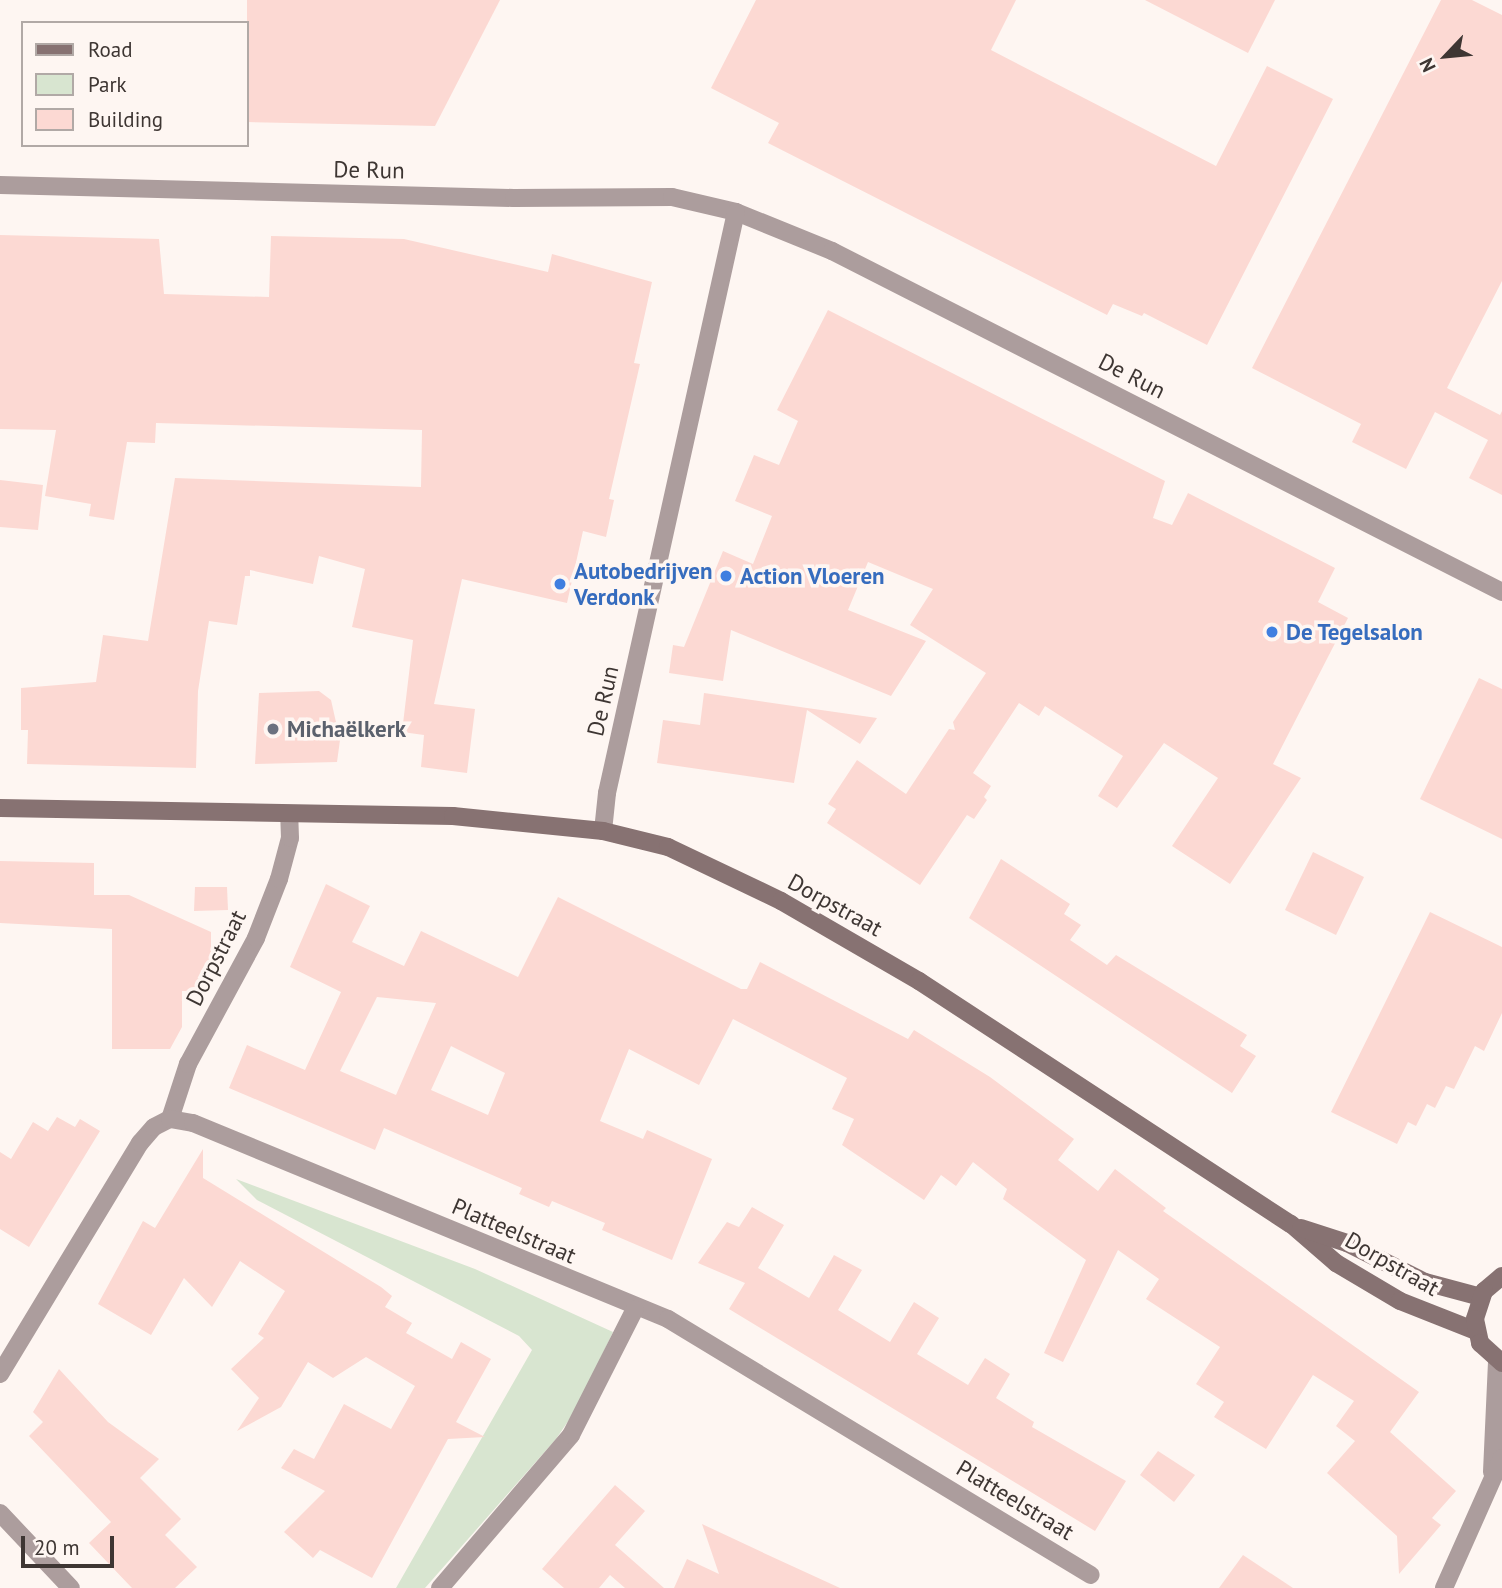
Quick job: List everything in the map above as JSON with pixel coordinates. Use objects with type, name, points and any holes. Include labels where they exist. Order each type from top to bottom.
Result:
[{"type":"street","name":"De Run","points":[[0,185],[514,198],[673,197],[736,212],[832,251],[1502,592]]},
{"type":"street","name":"De Run","points":[[603,831],[607,793],[736,212]]},
{"type":"street","name":"Dorpstraat","points":[[0,808],[453,816],[603,831],[668,847],[781,901],[919,981],[1291,1224],[1336,1263],[1400,1301],[1476,1331]]},
{"type":"street","name":"Dorpstraat","points":[[170,1119],[188,1064],[256,938],[279,879],[290,838],[289,814]]},
{"type":"street","name":"Platteelstraat","points":[[170,1119],[193,1123],[635,1309],[668,1319],[1090,1575]]},
{"type":"street","points":[[0,1374],[140,1143],[154,1127],[170,1119]]},
{"type":"street","name":"Dorpstraat","points":[[1291,1224],[1347,1243],[1425,1282],[1481,1297]]},
{"type":"street","points":[[1492,1476],[1499,1362],[1476,1331],[1481,1297],[1502,1276]]},
{"type":"street","points":[[440,1588],[571,1435],[635,1309]]},
{"type":"street","points":[[1444,1588],[1502,1458]]},
{"type":"street","points":[[0,1513],[71,1588]]},
{"type":"green space","points":[[236,1179],[475,1269],[613,1332],[577,1408],[556,1439],[425,1588],[396,1588],[532,1350],[519,1336],[257,1200]]},
{"type":"building","points":[[247,0],[500,0],[435,126],[248,122]]},
{"type":"building","points":[[756,0],[1016,0],[991,50],[1216,166],[1267,66],[1333,99],[1207,345],[1144,313],[1142,316],[1113,304],[1107,315],[768,143],[779,123],[711,88]]},
{"type":"building","points":[[1145,0],[1275,0],[1248,53]]},
{"type":"building","points":[[1441,0],[1472,0],[1502,15],[1502,281],[1447,388],[1500,415],[1502,411],[1502,495],[1469,478],[1488,440],[1435,412],[1406,469],[1352,442],[1361,424],[1252,368]]},
{"type":"building","points":[[0,235],[159,239],[164,294],[269,297],[271,236],[404,239],[548,272],[552,254],[652,282],[634,363],[640,364],[609,499],[614,500],[606,537],[583,531],[567,603],[462,579],[434,704],[475,709],[467,773],[421,767],[424,735],[402,732],[413,640],[352,627],[365,569],[319,556],[313,584],[250,570],[250,576],[245,576],[237,625],[209,621],[198,691],[196,768],[27,764],[28,730],[21,730],[21,688],[96,682],[103,635],[148,641],[175,478],[421,487],[422,430],[156,423],[155,443],[127,442],[114,520],[89,516],[91,504],[45,496],[56,430],[0,429]]},
{"type":"building","points":[[828,310],[1165,481],[1153,518],[1172,525],[1188,493],[1335,568],[1318,602],[1348,618],[1273,764],[1301,778],[1230,884],[1172,846],[1218,778],[1164,743],[1117,808],[1098,796],[1123,756],[1045,706],[1039,716],[1019,703],[973,773],[991,786],[984,797],[987,800],[974,819],[967,815],[920,885],[827,823],[836,809],[828,804],[857,760],[906,794],[949,729],[955,730],[953,722],[986,673],[910,625],[933,589],[868,562],[848,610],[926,641],[891,696],[731,630],[723,681],[669,673],[673,645],[684,647],[723,551],[753,564],[772,516],[735,501],[754,455],[779,465],[798,421],[777,410]]},
{"type":"building","points":[[0,480],[43,485],[38,530],[0,527]]},
{"type":"building","points":[[1479,678],[1502,689],[1502,839],[1420,799]]},
{"type":"building","name":"Michaëlkerk","points":[[319,691],[331,700],[340,740],[337,762],[255,764],[259,693]]},
{"type":"building","points":[[704,693],[877,718],[860,744],[807,710],[794,783],[657,763],[663,720],[700,725]]},
{"type":"building","points":[[1313,852],[1364,877],[1336,935],[1285,910]]},
{"type":"building","points":[[1001,859],[1070,904],[1064,914],[1081,925],[1070,940],[1107,965],[1116,955],[1247,1035],[1240,1046],[1256,1056],[1232,1093],[969,918]]},
{"type":"building","points":[[0,861],[94,863],[94,895],[129,895],[211,932],[211,977],[202,991],[182,991],[182,1027],[170,1049],[112,1049],[112,929],[0,923]]},
{"type":"building","points":[[326,884],[370,906],[352,942],[404,966],[421,931],[518,977],[558,897],[741,989],[747,989],[760,962],[908,1039],[914,1030],[990,1077],[1074,1139],[1058,1160],[1098,1191],[1115,1169],[1166,1208],[1163,1211],[1419,1392],[1390,1432],[1456,1491],[1432,1518],[1441,1525],[1399,1574],[1397,1536],[1327,1473],[1355,1441],[1336,1426],[1354,1401],[1313,1375],[1266,1449],[1214,1417],[1224,1402],[1196,1384],[1220,1347],[1146,1299],[1159,1279],[1118,1250],[1063,1362],[1044,1353],[1086,1260],[1003,1199],[1007,1189],[973,1162],[956,1186],[941,1175],[924,1200],[842,1145],[854,1119],[832,1109],[847,1078],[733,1019],[699,1085],[629,1049],[600,1121],[643,1139],[647,1130],[712,1159],[672,1260],[602,1230],[605,1223],[552,1201],[549,1207],[519,1194],[522,1188],[384,1128],[375,1150],[229,1088],[247,1045],[305,1070],[341,992],[290,967]],"holes":[[[377,997],[436,1003],[396,1095],[340,1071]],[[451,1046],[505,1073],[488,1115],[431,1090]]]},
{"type":"building","points":[[195,887],[227,887],[228,910],[194,911]]},
{"type":"building","points":[[1430,912],[1502,947],[1502,1013],[1484,1051],[1475,1046],[1454,1089],[1446,1086],[1435,1108],[1427,1104],[1416,1126],[1408,1122],[1397,1144],[1331,1112]]},
{"type":"building","points":[[57,1117],[75,1127],[80,1119],[100,1131],[29,1247],[0,1229],[0,1152],[11,1159],[33,1122],[48,1131]]},
{"type":"building","points":[[203,1149],[203,1178],[381,1287],[392,1296],[385,1307],[412,1323],[406,1333],[452,1359],[461,1342],[491,1359],[456,1422],[485,1437],[448,1439],[372,1578],[320,1550],[313,1558],[284,1532],[325,1491],[281,1468],[294,1449],[314,1459],[344,1404],[391,1429],[415,1386],[366,1357],[333,1378],[308,1362],[281,1407],[237,1431],[259,1398],[231,1369],[264,1338],[258,1334],[285,1291],[240,1261],[212,1307],[184,1278],[151,1335],[98,1304],[143,1221],[155,1228]]},
{"type":"building","points":[[752,1207],[784,1225],[758,1268],[809,1298],[834,1255],[862,1270],[838,1310],[890,1342],[914,1302],[939,1318],[917,1354],[968,1385],[985,1358],[1010,1374],[996,1398],[1034,1422],[1032,1427],[1126,1481],[1095,1531],[729,1309],[745,1283],[698,1263],[727,1222],[739,1227]]},
{"type":"building","points":[[59,1369],[108,1422],[159,1459],[140,1478],[181,1519],[165,1535],[197,1567],[175,1588],[132,1588],[89,1543],[111,1522],[29,1436],[43,1422],[33,1412]]},
{"type":"building","points":[[1158,1451],[1195,1475],[1174,1502],[1140,1475]]},
{"type":"building","points":[[615,1485],[645,1511],[615,1545],[664,1588],[625,1588],[610,1575],[599,1588],[564,1588],[542,1569]]},
{"type":"building","points":[[702,1524],[840,1588],[674,1588],[687,1559],[719,1574]]},
{"type":"building","points":[[1243,1555],[1293,1588],[1219,1588]]},
{"type":"place","name":"Action Vloeren","points":[[726,576]]},
{"type":"place","name":"Autobedrijven Verdonk","points":[[560,584]]},
{"type":"place","name":"De Tegelsalon","points":[[1272,632]]},
{"type":"place","name":"Michaëlkerk","points":[[273,729]]}]
